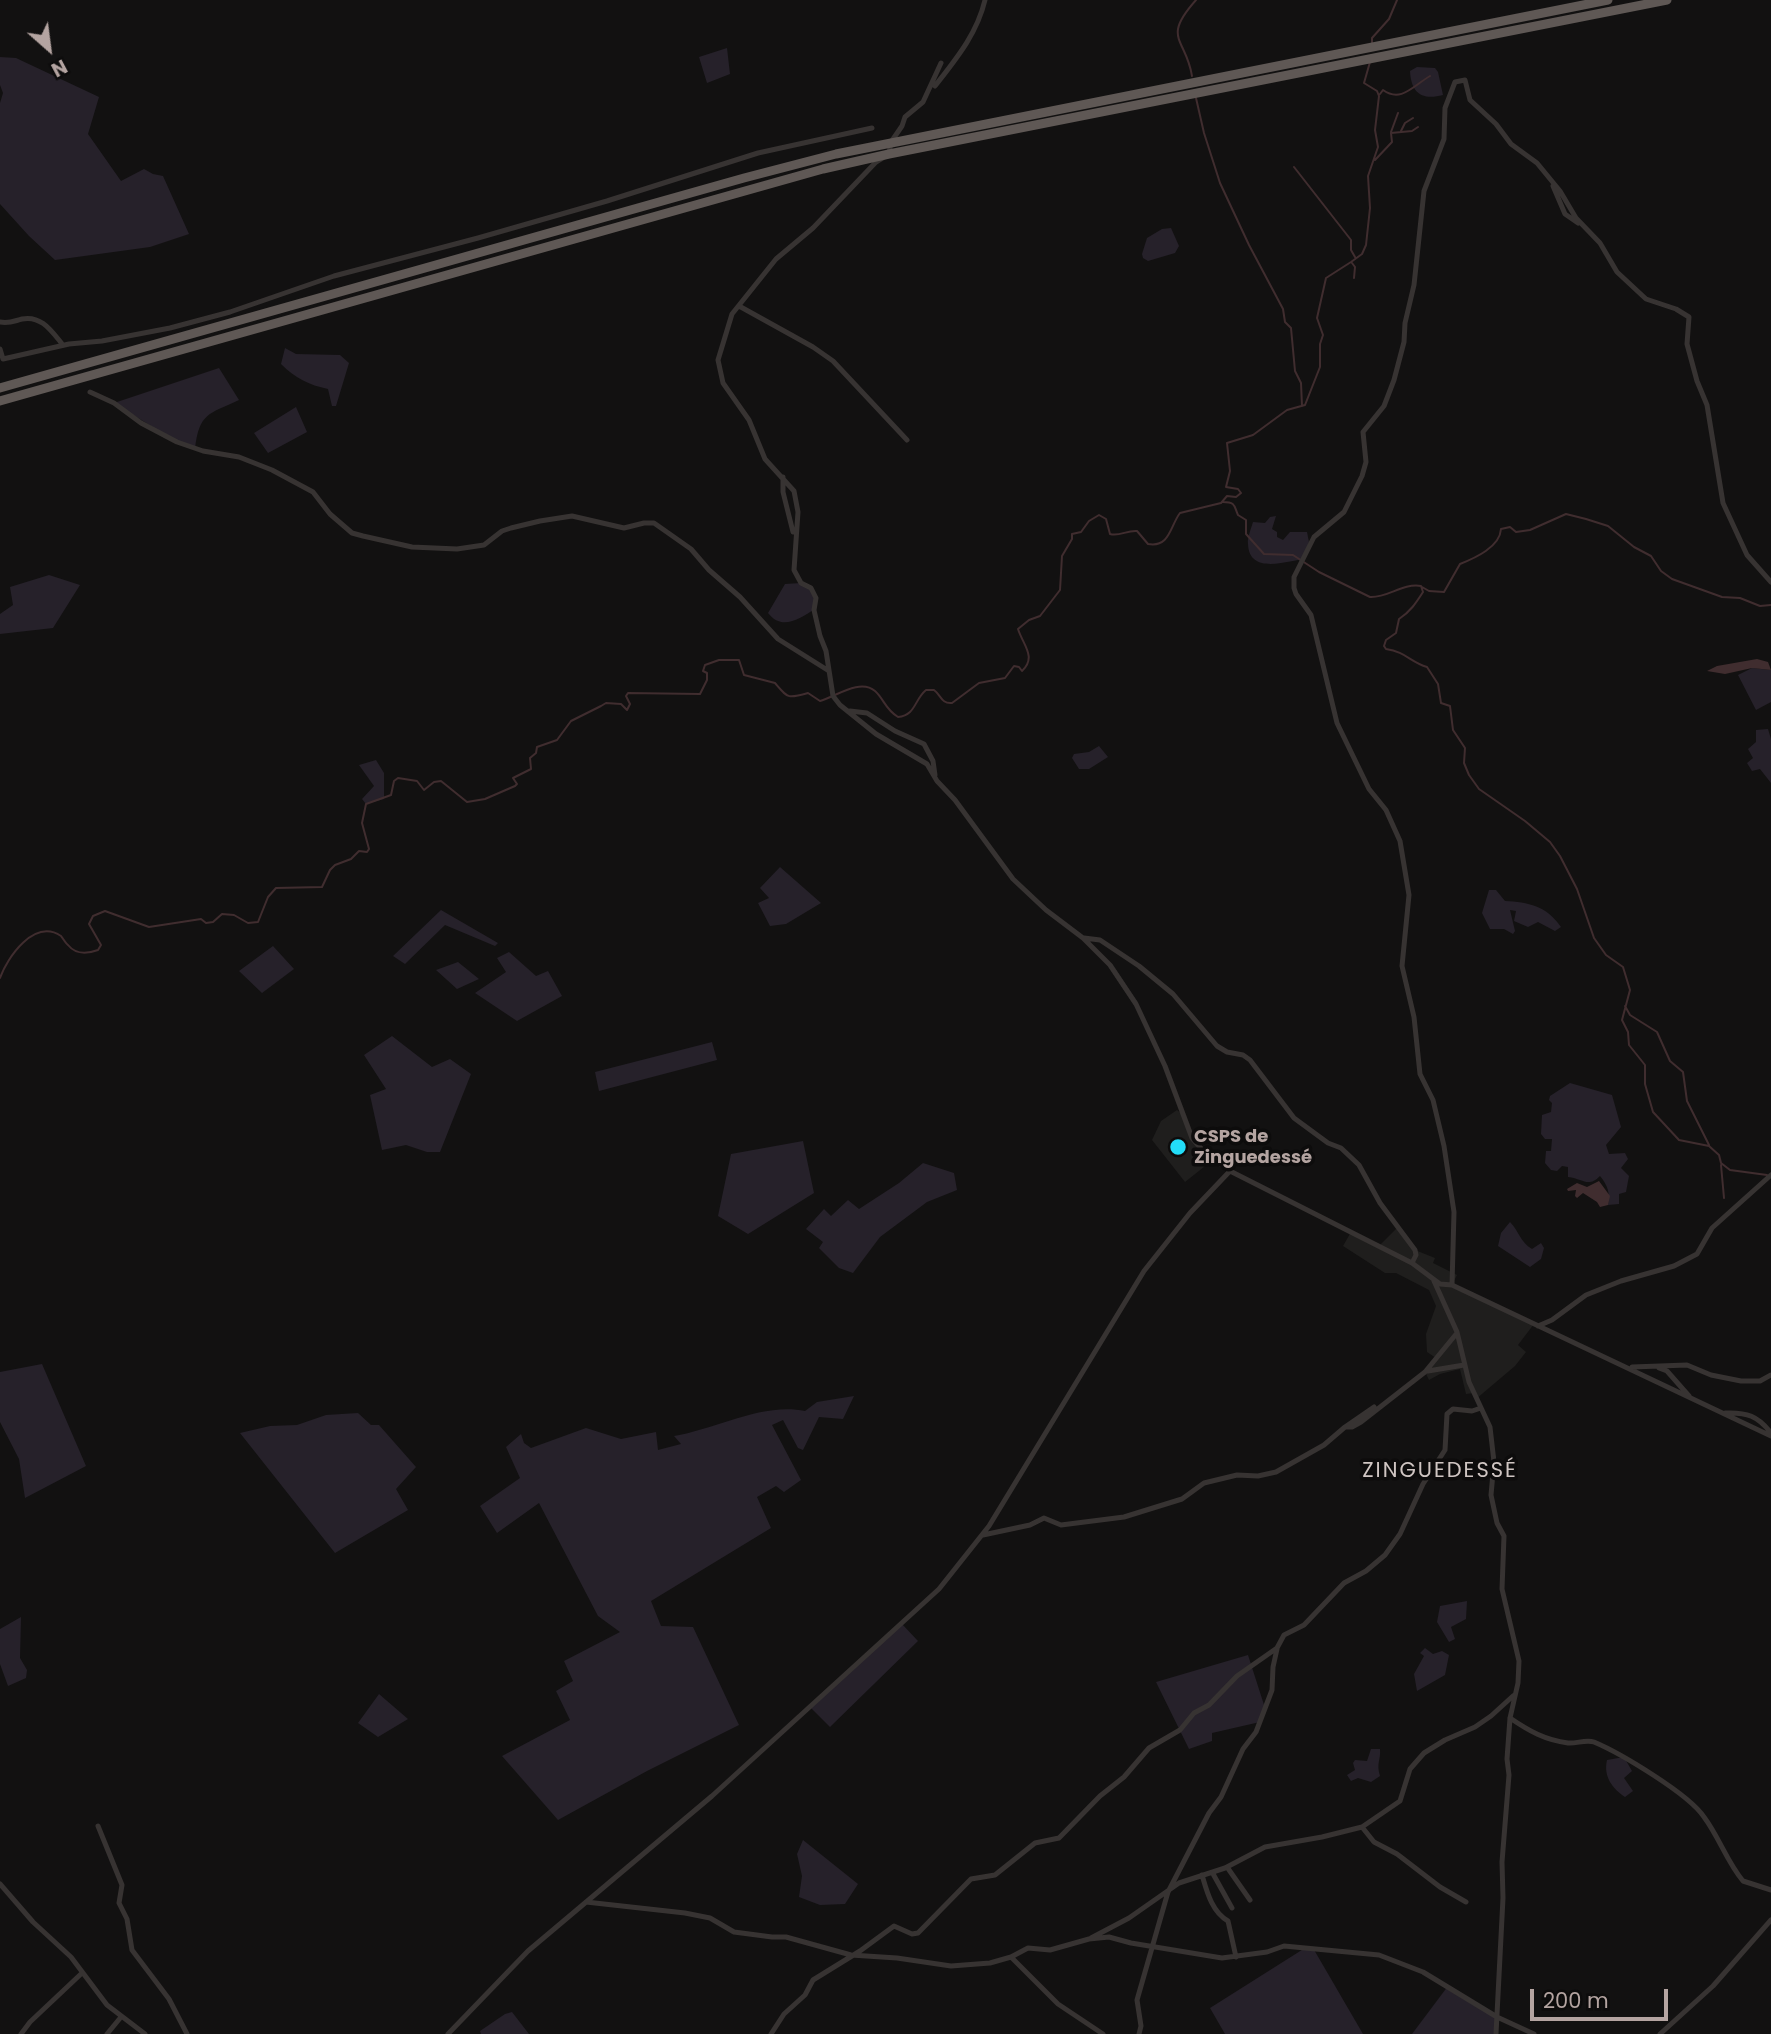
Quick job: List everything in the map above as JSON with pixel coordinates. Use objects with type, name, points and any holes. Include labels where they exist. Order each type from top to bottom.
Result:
[{"type":"highway","points":[[0,388],[744,178],[891,142],[1608,0]]},
{"type":"highway","points":[[0,401],[746,191],[889,154],[1667,0]]},
{"type":"street","points":[[935,86],[967,44],[977,26],[985,0]]},
{"type":"street","points":[[794,543],[798,512],[794,491],[765,458],[749,420],[723,383],[718,360],[723,340],[732,314],[776,259],[813,228],[876,162],[889,154],[891,142],[905,117],[923,102],[941,63]]},
{"type":"street","points":[[1452,1285],[1454,1212],[1444,1146],[1433,1100],[1420,1074],[1414,1017],[1402,966],[1409,895],[1400,841],[1386,810],[1369,789],[1337,723],[1311,615],[1296,594],[1294,577],[1314,537],[1344,512],[1365,469],[1363,432],[1384,406],[1394,380],[1414,285],[1424,191],[1444,139],[1445,108],[1455,82],[1465,80],[1469,100],[1496,124],[1511,144],[1537,163],[1551,180],[1566,214],[1600,243],[1617,272],[1650,301],[1676,309],[1689,317],[1687,344],[1707,405],[1723,503],[1747,555],[1771,582]]},
{"type":"street","points":[[0,349],[3,359],[63,345],[102,341],[170,328],[230,312],[334,276],[607,201],[758,153],[872,128]]},
{"type":"street","points":[[739,306],[833,361],[907,440]]},
{"type":"street","points":[[0,322],[34,318],[42,321],[63,345]]},
{"type":"street","points":[[90,392],[114,403],[141,423],[177,442],[203,451],[239,457],[272,470],[313,492],[330,514],[352,533],[363,536],[412,547],[457,550],[484,545],[502,531],[511,528],[561,517],[572,516],[624,528],[654,523],[691,549],[778,639],[829,671]]},
{"type":"street","points":[[783,477],[783,492],[793,522],[793,570],[801,583],[811,588],[816,598],[814,610],[833,696],[839,705],[876,734],[927,764],[1013,879],[1046,910],[1083,938],[1110,965],[1136,1004],[1165,1066],[1192,1138],[1205,1152],[1230,1171],[1412,1264],[1434,1281],[1452,1285],[1771,1435]]},
{"type":"street","points":[[848,711],[867,713],[895,731],[925,744],[933,761],[936,778]]},
{"type":"street","points":[[1083,938],[1100,940],[1153,976],[1173,994],[1217,1046],[1250,1060],[1294,1118],[1328,1143],[1341,1148],[1359,1166],[1380,1203],[1415,1250],[1412,1264]]},
{"type":"street","points":[[448,2034],[514,1964],[712,1796],[939,1589],[983,1535],[1144,1271],[1190,1213],[1230,1171]]},
{"type":"street","points":[[1538,1326],[1552,1320],[1586,1295],[1621,1281],[1674,1266],[1697,1254],[1712,1228],[1771,1175]]},
{"type":"street","points":[[1434,1281],[1457,1332],[1469,1382],[1490,1427],[1494,1462],[1491,1496],[1497,1523],[1504,1536],[1502,1586],[1519,1661],[1507,1759],[1509,1775],[1502,1862],[1503,1898],[1496,2034]]},
{"type":"street","points":[[1425,1372],[1457,1332]]},
{"type":"street","points":[[983,1535],[1030,1525],[1044,1518],[1061,1525],[1137,1514],[1182,1499],[1205,1483],[1237,1475],[1258,1476],[1276,1472],[1324,1445],[1345,1427],[1352,1427],[1360,1422],[1425,1372],[1435,1368],[1464,1365]]},
{"type":"street","points":[[1629,1367],[1687,1365],[1711,1375],[1741,1381],[1760,1381],[1771,1375]]},
{"type":"street","points":[[1656,1366],[1667,1371],[1693,1400]]},
{"type":"street","points":[[1139,2034],[1141,2026],[1138,2000],[1168,1892],[1209,1813],[1222,1797],[1243,1749],[1256,1732],[1272,1690],[1277,1648],[1284,1635],[1304,1625],[1344,1583],[1366,1571],[1385,1555],[1400,1534],[1423,1484],[1441,1460],[1447,1440],[1447,1414],[1453,1409],[1481,1408]]},
{"type":"street","points":[[1722,1414],[1749,1414],[1760,1419],[1771,1435]]},
{"type":"street","points":[[771,2034],[784,2014],[805,1995],[813,1980],[894,1926],[912,1934],[918,1933],[971,1879],[995,1875],[1035,1843],[1059,1838],[1100,1796],[1124,1777],[1149,1748],[1172,1736],[1194,1713],[1216,1699],[1237,1676],[1277,1648]]},
{"type":"street","points":[[586,1902],[685,1913],[710,1918],[734,1932],[786,1937],[851,1955],[951,1966],[990,1963],[1011,1958],[1028,1948],[1055,1950],[1088,1939],[1129,1918],[1180,1883],[1227,1867],[1265,1847],[1322,1838],[1362,1827],[1400,1801],[1410,1769],[1424,1753],[1475,1727],[1514,1695]]},
{"type":"street","points":[[1510,1718],[1531,1733],[1548,1739],[1570,1743],[1590,1741],[1629,1759],[1704,1816],[1743,1881],[1771,1890]]},
{"type":"street","points":[[98,1826],[122,1885],[119,1903],[127,1919],[132,1950],[169,1999],[187,2034]]},
{"type":"street","points":[[1362,1827],[1374,1843],[1397,1854],[1440,1887],[1466,1902]]},
{"type":"street","points":[[1227,1867],[1250,1900]]},
{"type":"street","points":[[1212,1872],[1232,1908]]},
{"type":"street","points":[[1202,1875],[1219,1916],[1228,1921],[1236,1957]]},
{"type":"street","points":[[0,1884],[33,1922],[71,1957],[107,2005],[145,2034]]},
{"type":"street","points":[[1660,2034],[1713,1986],[1768,1927],[1771,1920]]},
{"type":"street","points":[[1088,1939],[1109,1937],[1206,1956],[1236,1957],[1284,1946],[1379,1955],[1423,1972],[1497,2017],[1534,2034]]},
{"type":"street","points":[[1011,1958],[1058,2004],[1103,2034]]},
{"type":"street","points":[[21,2034],[30,2022],[82,1973]]},
{"type":"street","points":[[107,2034],[121,2017]]},
{"type":"shaded area","points":[[727,48],[730,74],[707,83],[699,57]]},
{"type":"shaded area","points":[[0,57],[16,58],[99,97],[88,134],[121,181],[144,169],[163,176],[189,234],[150,247],[55,260],[29,236],[0,204],[0,103],[3,93],[0,85]]},
{"type":"shaded area","points":[[1417,67],[1435,68],[1443,95],[1423,96],[1415,89],[1410,71]]},
{"type":"shaded area","points":[[1171,228],[1179,246],[1175,253],[1148,261],[1143,258],[1147,238],[1162,229]]},
{"type":"shaded area","points":[[285,348],[296,354],[340,355],[349,363],[336,406],[332,406],[328,389],[303,380],[281,364]]},
{"type":"shaded area","points":[[219,368],[239,400],[207,416],[199,428],[195,449],[177,442],[114,403]]},
{"type":"shaded area","points":[[296,407],[307,432],[268,453],[254,433]]},
{"type":"shaded area","points":[[1276,516],[1272,529],[1277,532],[1277,537],[1283,540],[1290,532],[1307,532],[1309,542],[1304,559],[1270,564],[1255,560],[1250,554],[1248,539],[1253,522],[1265,523],[1270,517]]},
{"type":"shaded area","points":[[49,575],[80,585],[53,628],[0,634],[0,614],[13,605],[10,587]]},
{"type":"shaded area","points":[[801,583],[809,586],[816,598],[815,609],[791,622],[773,618],[768,613],[785,584]]},
{"type":"shaded area","points":[[1757,659],[1768,662],[1771,670],[1752,668],[1725,674],[1707,671],[1717,666]]},
{"type":"shaded area","points":[[1752,668],[1771,670],[1771,702],[1756,710],[1738,675]]},
{"type":"shaded area","points":[[1768,729],[1771,739],[1771,783],[1760,769],[1752,771],[1747,763],[1753,758],[1748,749],[1756,742],[1756,730]]},
{"type":"shaded area","points":[[1099,746],[1108,757],[1089,769],[1079,769],[1072,758],[1074,754],[1089,752]]},
{"type":"shaded area","points":[[376,760],[384,773],[384,799],[366,804],[362,799],[374,786],[359,765]]},
{"type":"shaded area","points":[[780,867],[821,903],[786,924],[770,926],[758,903],[769,898],[760,888]]},
{"type":"shaded area","points":[[1489,890],[1496,890],[1505,901],[1529,904],[1543,910],[1561,927],[1555,931],[1538,922],[1528,927],[1514,921],[1516,911],[1510,910],[1515,931],[1513,934],[1504,929],[1490,929],[1482,913]]},
{"type":"shaded area","points":[[441,910],[498,943],[495,946],[445,925],[405,964],[393,956]]},
{"type":"shaded area","points":[[273,946],[294,969],[262,993],[239,971]]},
{"type":"shaded area","points":[[509,952],[536,976],[548,971],[562,996],[517,1021],[475,993],[506,972],[497,958]]},
{"type":"shaded area","points":[[458,962],[479,979],[457,989],[436,970]]},
{"type":"shaded area","points":[[392,1036],[432,1067],[450,1059],[471,1074],[440,1152],[427,1152],[406,1145],[382,1150],[370,1095],[386,1089],[364,1055]]},
{"type":"shaded area","points":[[712,1042],[717,1060],[599,1091],[595,1072]]},
{"type":"shaded area","points":[[1570,1083],[1612,1095],[1621,1127],[1606,1145],[1609,1154],[1625,1153],[1628,1159],[1621,1168],[1629,1176],[1626,1192],[1619,1194],[1619,1204],[1608,1205],[1608,1189],[1600,1176],[1592,1182],[1586,1182],[1568,1177],[1568,1167],[1551,1170],[1545,1163],[1546,1151],[1551,1151],[1552,1139],[1545,1139],[1541,1134],[1542,1115],[1551,1112],[1550,1096]]},
{"type":"shaded area","name":"CSPS de Zinguedessé","points":[[1177,1110],[1182,1114],[1192,1138],[1214,1159],[1185,1182],[1152,1140],[1161,1121]]},
{"type":"shaded area","points":[[803,1141],[814,1193],[748,1234],[718,1216],[731,1154]]},
{"type":"shaded area","points":[[923,1163],[954,1173],[957,1190],[927,1202],[880,1237],[853,1273],[839,1268],[819,1248],[823,1242],[806,1229],[824,1209],[831,1216],[848,1200],[859,1209],[899,1183]]},
{"type":"shaded area","points":[[1599,1181],[1610,1196],[1608,1205],[1600,1207],[1583,1193],[1577,1198],[1576,1190],[1567,1189],[1577,1183],[1587,1187]]},
{"type":"shaded area","points":[[1510,1222],[1528,1246],[1532,1249],[1541,1243],[1544,1248],[1541,1259],[1530,1267],[1498,1246],[1501,1233]]},
{"type":"shaded area","points":[[1398,1227],[1415,1250],[1435,1258],[1433,1263],[1457,1275],[1452,1285],[1534,1324],[1518,1345],[1526,1352],[1515,1366],[1476,1399],[1474,1393],[1466,1394],[1460,1369],[1429,1380],[1425,1372],[1436,1358],[1427,1352],[1426,1334],[1436,1306],[1429,1290],[1396,1273],[1385,1273],[1343,1246],[1351,1232],[1378,1247]]},
{"type":"shaded area","points":[[42,1364],[86,1466],[25,1498],[19,1459],[0,1422],[0,1372]]},
{"type":"shaded area","points":[[854,1396],[843,1419],[819,1417],[803,1450],[798,1448],[783,1420],[772,1425],[801,1480],[784,1492],[776,1486],[757,1497],[771,1528],[651,1601],[661,1626],[693,1627],[739,1725],[558,1820],[502,1756],[570,1720],[556,1691],[573,1681],[564,1661],[620,1632],[598,1616],[539,1503],[497,1533],[480,1506],[520,1478],[506,1447],[521,1434],[524,1443],[531,1448],[586,1428],[621,1439],[656,1432],[658,1450],[681,1444],[674,1436],[756,1413],[789,1409],[805,1411],[817,1402]]},
{"type":"shaded area","points":[[358,1413],[371,1425],[379,1425],[416,1467],[396,1489],[408,1510],[335,1553],[240,1433],[270,1426],[297,1425],[326,1415]]},
{"type":"shaded area","points":[[1467,1601],[1466,1619],[1451,1627],[1455,1639],[1449,1642],[1437,1622],[1440,1606]]},
{"type":"shaded area","points":[[21,1617],[20,1658],[27,1670],[26,1678],[8,1686],[0,1664],[0,1629]]},
{"type":"shaded area","points":[[902,1624],[918,1641],[830,1727],[811,1708]]},
{"type":"shaded area","points":[[1425,1648],[1433,1654],[1442,1651],[1449,1655],[1445,1675],[1417,1691],[1414,1674],[1424,1656],[1420,1653]]},
{"type":"shaded area","points":[[1248,1655],[1265,1708],[1260,1722],[1212,1733],[1212,1741],[1189,1749],[1156,1682]]},
{"type":"shaded area","points":[[379,1694],[408,1719],[378,1737],[358,1723]]},
{"type":"shaded area","points":[[1371,1749],[1380,1749],[1380,1776],[1371,1782],[1358,1778],[1351,1781],[1347,1775],[1355,1770],[1353,1763],[1355,1760],[1367,1761]]},
{"type":"shaded area","points":[[1624,1757],[1632,1771],[1624,1778],[1633,1791],[1625,1797],[1610,1782],[1606,1772],[1607,1760]]},
{"type":"shaded area","points":[[803,1840],[858,1884],[845,1904],[820,1905],[799,1897],[802,1876],[797,1854]]},
{"type":"shaded area","points":[[1305,1948],[1313,1948],[1363,2034],[1225,2034],[1210,2008]]},
{"type":"shaded area","points":[[1448,1986],[1497,2017],[1496,2034],[1412,2034]]},
{"type":"shaded area","points":[[512,2012],[529,2034],[481,2034],[480,2031]]},
{"type":"waterway","points":[[1192,76],[1178,31],[1180,23],[1196,0]]},
{"type":"waterway","points":[[1372,43],[1372,38],[1389,19],[1397,0]]},
{"type":"waterway","points":[[0,978],[15,951],[41,932],[61,936],[78,952],[98,950],[101,945],[89,924],[93,916],[105,911],[149,927],[201,919],[206,923],[213,922],[222,914],[234,915],[248,923],[258,922],[268,897],[276,888],[322,887],[335,865],[351,859],[359,851],[367,852],[369,849],[362,823],[366,804],[391,795],[394,781],[398,778],[417,781],[424,790],[434,782],[441,781],[467,802],[485,799],[515,786],[517,784],[513,778],[531,769],[530,758],[536,753],[537,747],[557,740],[571,721],[606,703],[621,704],[627,710],[630,704],[626,696],[628,693],[700,694],[707,680],[707,673],[703,671],[705,665],[719,660],[739,660],[744,675],[775,683],[789,696],[808,693],[820,701],[855,687],[869,688],[875,691],[898,717],[912,710],[926,690],[934,690],[943,701],[952,703],[979,683],[1005,678],[1014,666],[1022,671],[1029,656],[1018,629],[1029,620],[1040,616],[1060,590],[1062,556],[1072,534],[1081,532],[1089,521],[1099,515],[1106,519],[1110,534],[1137,531],[1148,544],[1161,543],[1180,513],[1221,503],[1227,496],[1236,497],[1241,493],[1238,489],[1226,487],[1230,471],[1227,443],[1253,435],[1287,410],[1305,405],[1320,367],[1320,344],[1323,335],[1317,318],[1326,278],[1362,254],[1366,245],[1370,208],[1368,176],[1378,147],[1375,130],[1379,96],[1377,91],[1364,83],[1370,62]]},
{"type":"waterway","points":[[1380,94],[1383,90],[1389,94],[1401,94],[1430,76]]},
{"type":"waterway","points":[[1196,98],[1220,183],[1283,309],[1285,322],[1291,328],[1295,371],[1301,383],[1302,406]]},
{"type":"waterway","points":[[1391,132],[1398,113]]},
{"type":"waterway","points":[[1401,131],[1405,123],[1413,118]]},
{"type":"waterway","points":[[1375,160],[1392,142],[1391,133],[1412,131],[1418,127]]},
{"type":"waterway","points":[[1294,167],[1351,240],[1351,250],[1355,257]]},
{"type":"waterway","points":[[1352,263],[1355,267],[1354,278]]},
{"type":"waterway","points":[[1223,502],[1232,504],[1238,515],[1246,520],[1246,534],[1264,554],[1293,555],[1319,572],[1370,597],[1421,586],[1423,592],[1399,619],[1396,633],[1386,640],[1384,646],[1427,667],[1438,684],[1441,703],[1450,706],[1453,730],[1465,748],[1464,763],[1469,775],[1479,789],[1525,821],[1550,842],[1560,856],[1577,889],[1594,938],[1606,955],[1623,967],[1630,990],[1622,1020],[1628,1032],[1629,1045],[1645,1065],[1645,1084],[1653,1112],[1679,1140],[1709,1146],[1719,1155],[1721,1163],[1730,1170],[1767,1175]]},
{"type":"waterway","points":[[1422,587],[1429,591],[1444,592],[1460,564],[1492,546],[1501,529],[1510,527],[1516,532],[1530,530],[1566,514],[1608,526],[1634,547],[1651,556],[1661,571],[1672,579],[1722,597],[1740,598],[1760,606],[1771,605]]},
{"type":"waterway","points":[[1625,1006],[1630,1015],[1657,1032],[1670,1061],[1683,1072],[1687,1101],[1709,1145]]},
{"type":"waterway","points":[[1721,1165],[1724,1198]]},
{"type":"place","name":"CSPS de Zinguedessé","points":[[1178,1147]]},
{"type":"district","name":"ZINGUEDESSÉ","points":[[1440,1472]]}]
